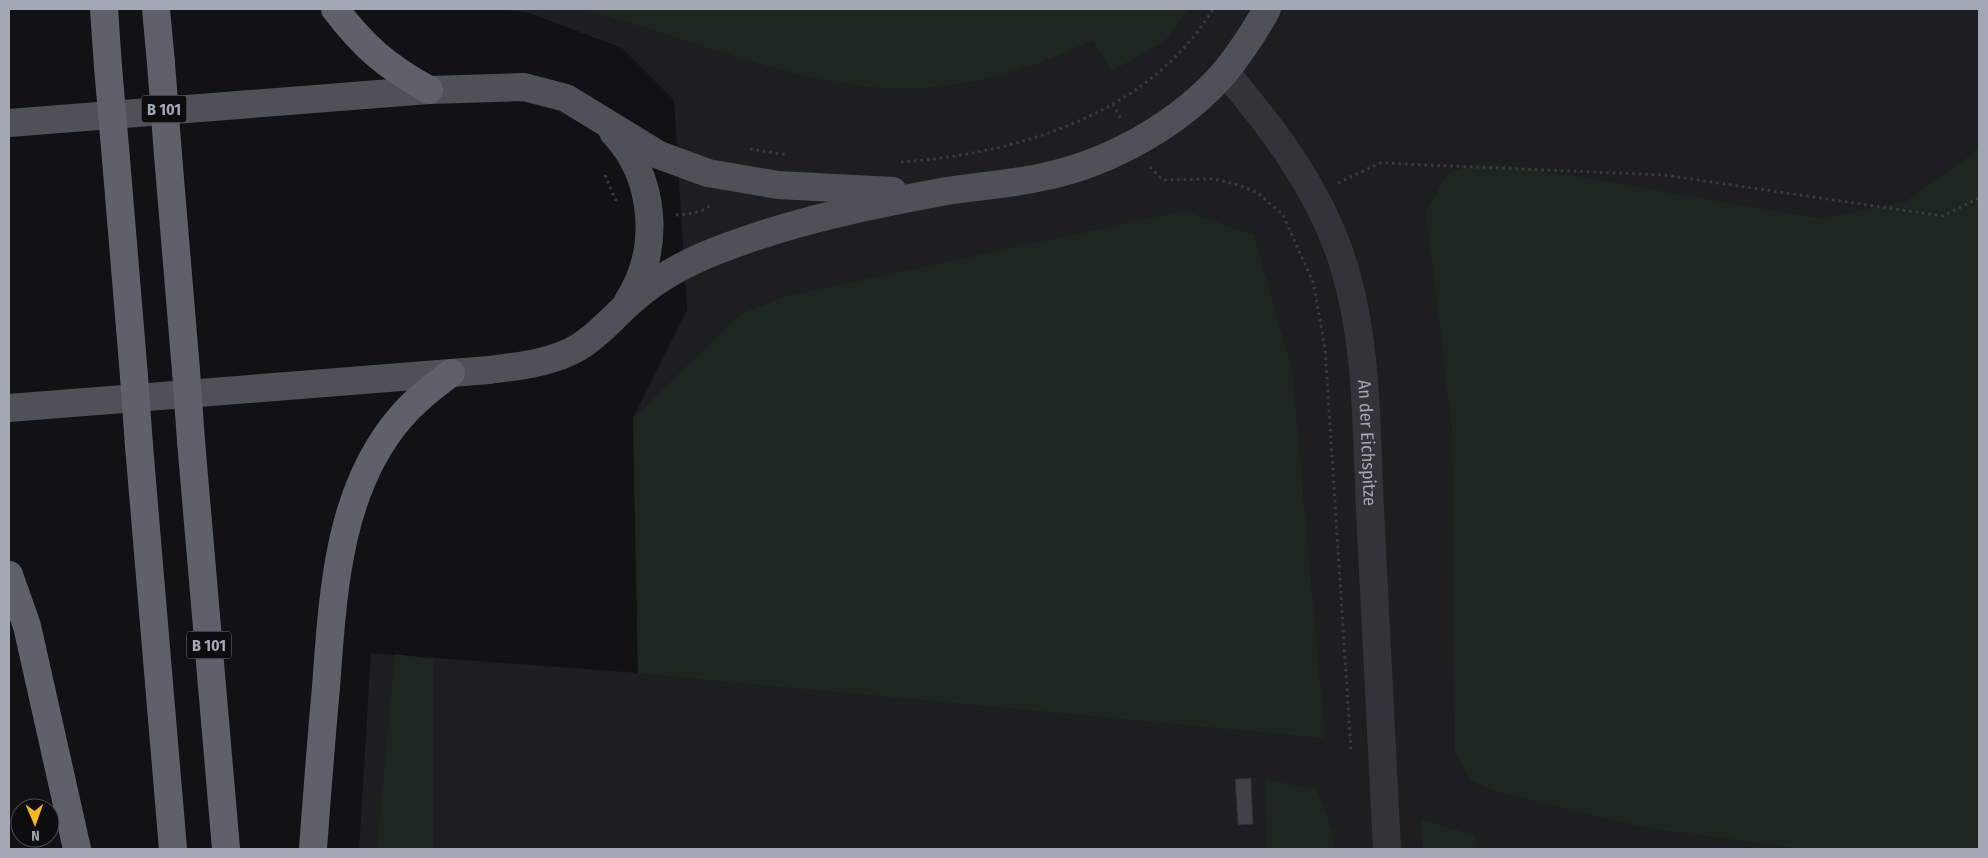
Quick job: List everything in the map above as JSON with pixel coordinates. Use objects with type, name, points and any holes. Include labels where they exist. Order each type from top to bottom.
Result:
[{"type":"highway","points":[[104,9],[173,849]]},
{"type":"highway","name":"B 101","points":[[156,9],[226,849]]},
{"type":"highway","points":[[334,9],[375,56],[398,73],[428,90]]},
{"type":"highway","points":[[313,849],[332,604],[339,554],[348,518],[376,454],[399,419],[418,399],[451,373]]},
{"type":"highway","points":[[9,575],[27,626],[77,849]]},
{"type":"main road","points":[[9,408],[489,370],[555,358],[578,348],[600,332],[621,310],[665,276],[728,246],[836,213],[940,192],[1008,184],[1049,176],[1107,156],[1170,120],[1200,96],[1225,72],[1253,34],[1267,9]]},
{"type":"main road","points":[[9,123],[428,90],[524,87],[566,98],[659,154],[708,172],[778,185],[940,192]]},
{"type":"main road","points":[[601,120],[622,144],[638,168],[650,216],[649,242],[644,267],[638,283],[621,310]]},
{"type":"street","name":"An der Eichspitze","points":[[1225,72],[1274,132],[1315,195],[1340,254],[1355,310],[1361,351],[1387,849]]},
{"type":"path","points":[[938,159],[984,150],[1039,135],[1080,120],[1137,91],[1182,52],[1213,9]]},
{"type":"path","points":[[1113,104],[1122,119]]},
{"type":"path","points":[[1315,195],[1380,163],[1664,175],[1943,216],[1979,198]]},
{"type":"path","points":[[1148,164],[1155,174],[1163,180],[1215,179],[1238,184],[1258,193],[1283,215],[1313,282],[1325,348],[1351,754]]},
{"type":"path","points":[[601,166],[618,207]]},
{"type":"path","points":[[681,215],[707,209],[717,200]]},
{"type":"shaded area","points":[[499,9],[1979,9],[1979,849],[359,849],[371,653],[638,673],[633,418],[687,310],[674,100],[622,48],[529,13]]},
{"type":"shaded area","points":[[582,9],[1188,9],[1165,41],[1112,71],[1093,40],[1018,70],[966,83],[939,87],[885,88],[809,77],[732,56],[619,19]]},
{"type":"shaded area","points":[[1979,146],[1979,849],[1805,849],[1642,827],[1495,791],[1472,781],[1455,753],[1452,428],[1426,212],[1448,173],[1484,161],[1822,219],[1907,201],[1975,152]]},
{"type":"shaded area","points":[[1184,211],[1254,235],[1292,371],[1325,738],[638,673],[633,418],[741,314],[784,297]]},
{"type":"shaded area","points":[[395,654],[433,659],[433,849],[377,849]]},
{"type":"shaded area","points":[[1265,780],[1317,789],[1332,830],[1333,849],[1267,849]]},
{"type":"shaded area","points":[[1421,819],[1475,836],[1476,849],[1423,849]]},
{"type":"building","points":[[1251,778],[1253,824],[1238,825],[1235,779]]}]
